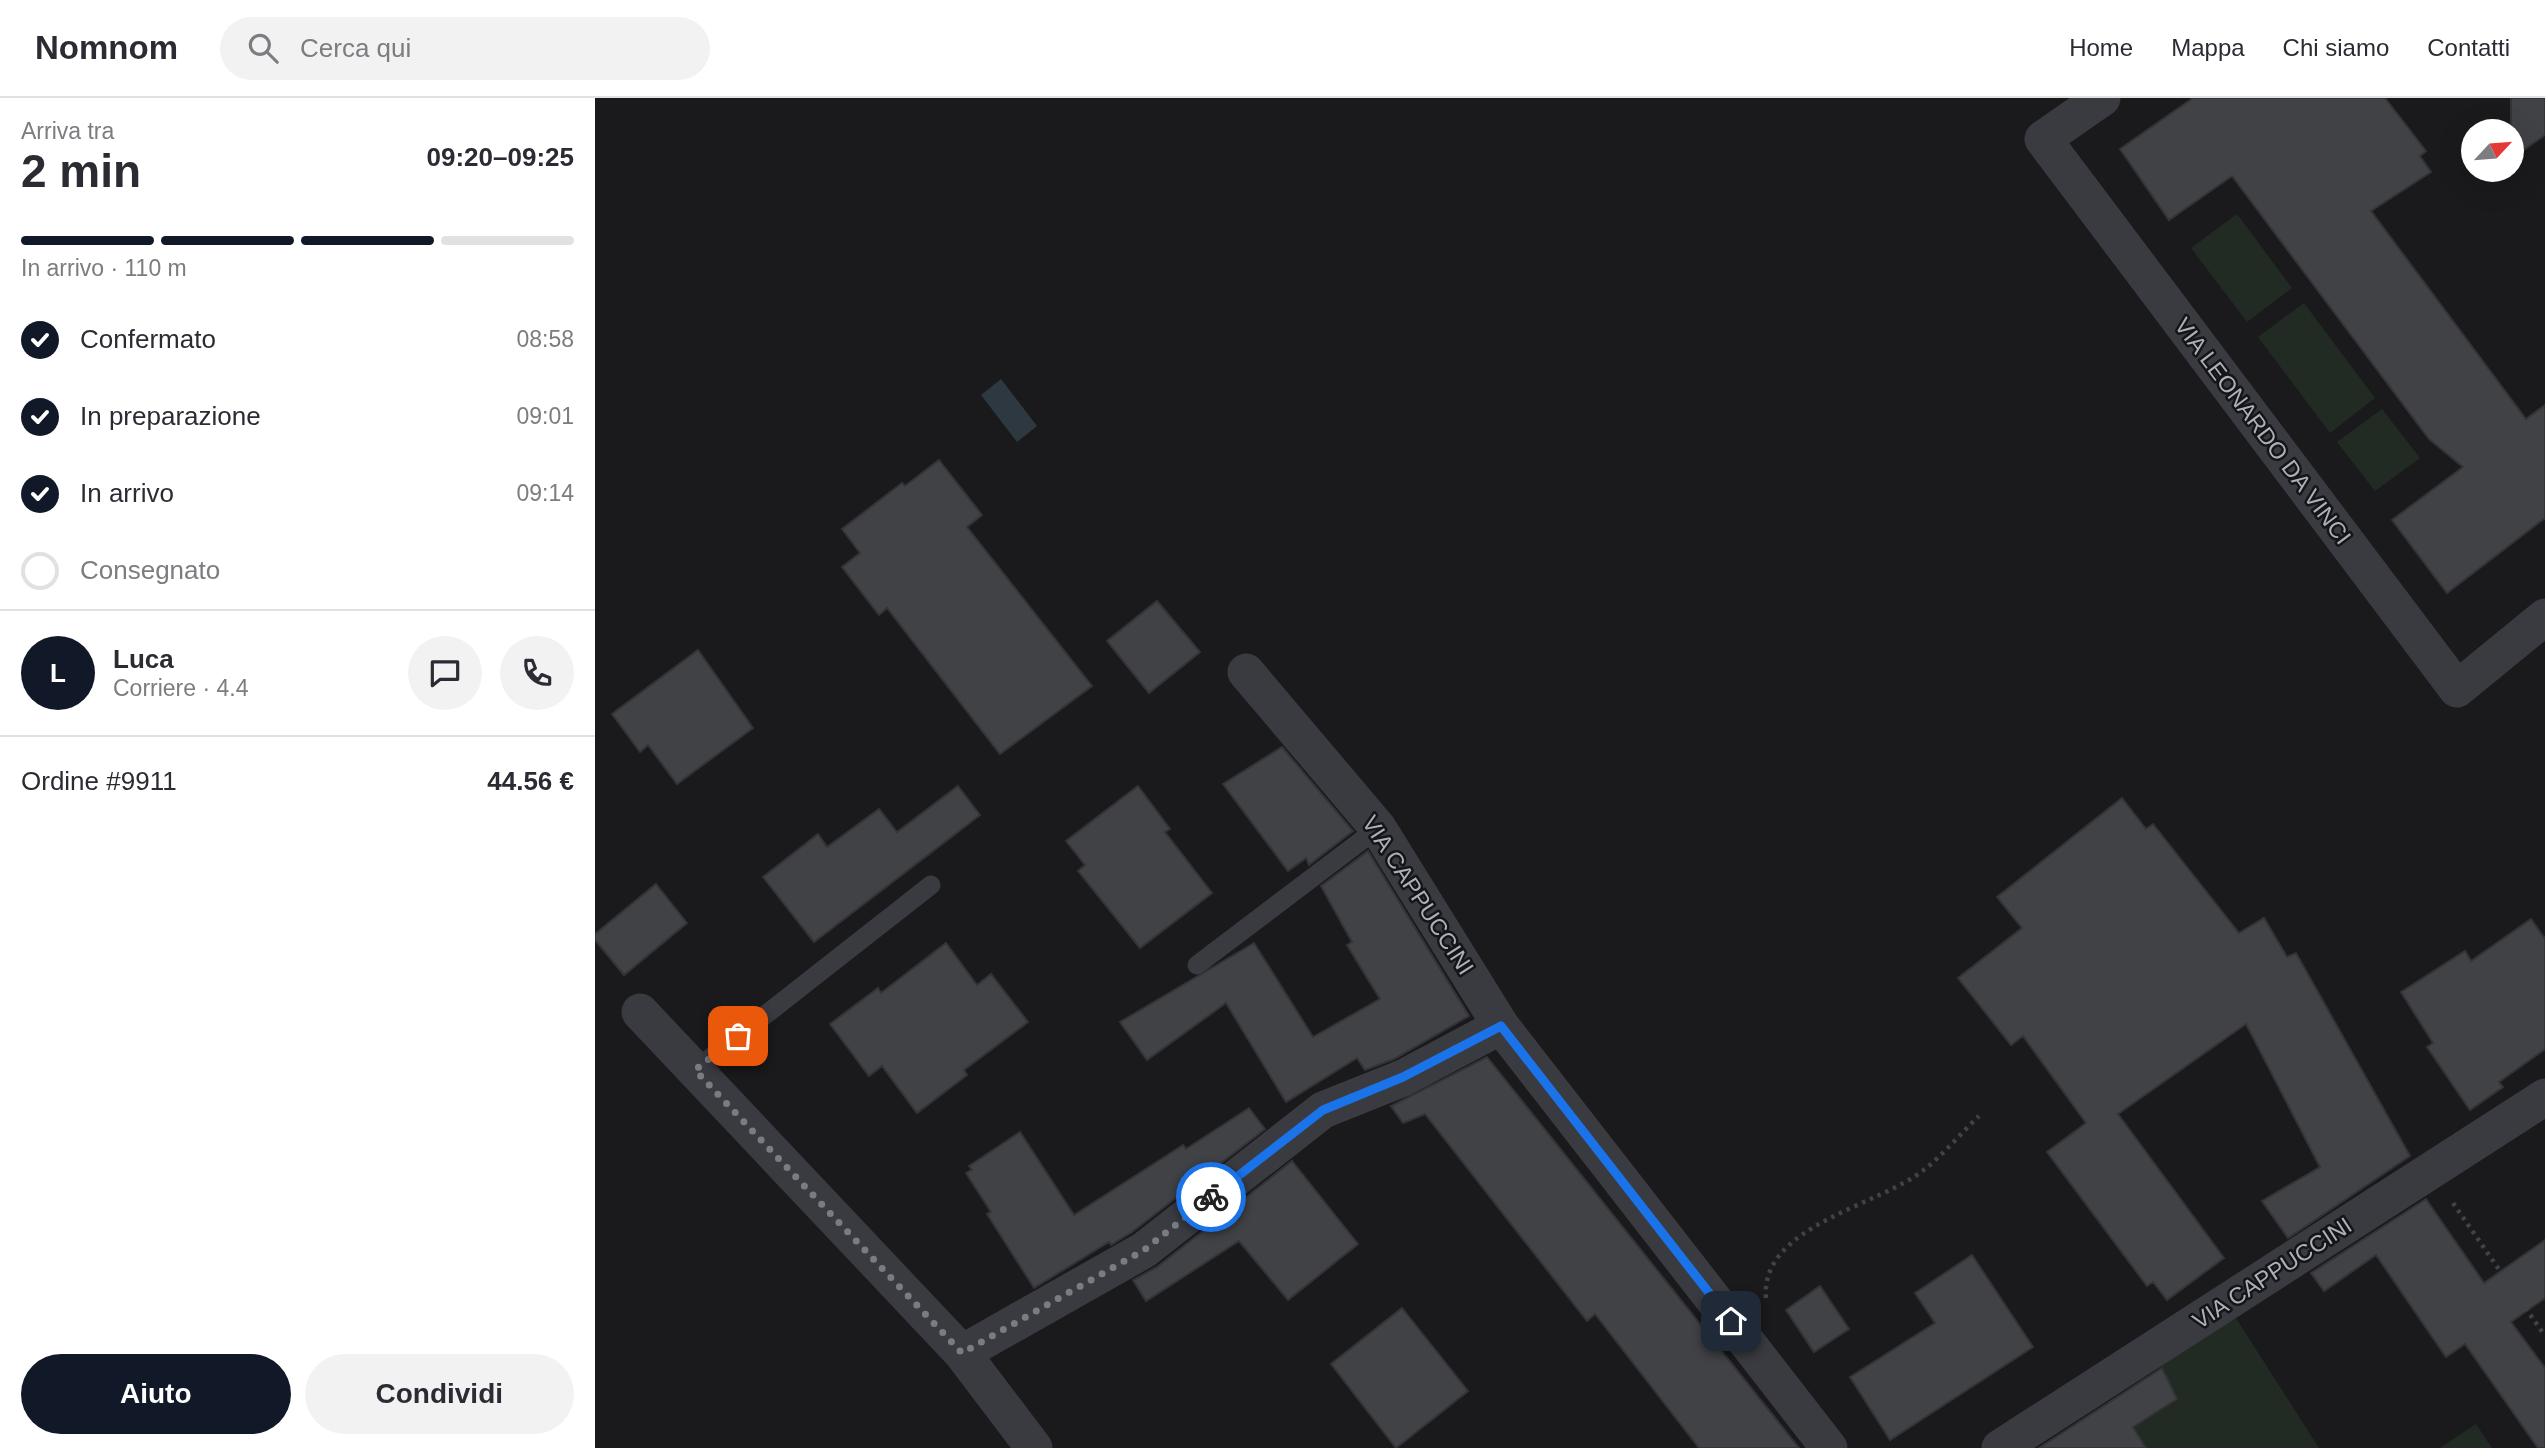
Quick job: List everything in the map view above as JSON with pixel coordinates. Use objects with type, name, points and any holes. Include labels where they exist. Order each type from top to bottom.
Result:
[{"type":"street","name":"VIA LEONARDO DA VINCI","points":[[2102,98],[2043,139],[2457,689],[2545,617]]},
{"type":"street","name":"VIA CAPPUCCINI","points":[[1246,672],[1378,828],[1501,1026],[1829,1448]]},
{"type":"street","points":[[640,1012],[962,1353],[1034,1448]]},
{"type":"street","points":[[962,1353],[1144,1250],[1323,1110],[1403,1077],[1501,1026]]},
{"type":"street","name":"VIA CAPPUCCINI","points":[[2000,1448],[2545,1097]]},
{"type":"lane","points":[[1198,965],[1378,828]]},
{"type":"lane","points":[[695,1070],[931,885]]},
{"type":"path","points":[[1767,1307],[1765,1282],[1777,1256],[1809,1230],[1924,1171],[1979,1115]]},
{"type":"path","points":[[2431,1171],[2545,1336]]},
{"type":"shaded area","points":[[2237,214],[2292,288],[2247,322],[2191,248]]},
{"type":"shaded area","points":[[2304,303],[2375,398],[2330,433],[2258,337]]},
{"type":"shaded area","points":[[1001,379],[1037,426],[1017,442],[981,395]]},
{"type":"shaded area","points":[[2382,409],[2420,458],[2375,491],[2337,442]]},
{"type":"shaded area","points":[[2234,1315],[2319,1448],[2146,1448],[2133,1427],[2177,1399],[2160,1364]]},
{"type":"shaded area","points":[[2476,1424],[2492,1448],[2440,1448]]},
{"type":"building","points":[[2193,98],[2385,98],[2426,151],[2420,156],[2431,172],[2371,211],[2526,419],[2545,405],[2545,518],[2447,593],[2392,520],[2463,467],[2429,439],[2232,176],[2169,220],[2120,149]]},
{"type":"building","points":[[2511,98],[2545,98],[2545,135],[2524,150],[2524,119],[2511,119]]},
{"type":"building","points":[[939,460],[982,515],[967,527],[1092,686],[1000,754],[887,608],[879,615],[842,567],[860,553],[842,529],[902,483],[905,486]]},
{"type":"building","points":[[1157,601],[1200,652],[1149,693],[1107,641]]},
{"type":"building","points":[[698,650],[753,728],[677,784],[648,745],[640,752],[612,714]]},
{"type":"building","points":[[1282,747],[1353,831],[1309,865],[1306,858],[1288,871],[1223,784]]},
{"type":"building","points":[[958,786],[980,815],[814,942],[763,877],[818,834],[827,847],[879,809],[897,832]]},
{"type":"building","points":[[1138,786],[1170,829],[1165,832],[1212,893],[1140,948],[1078,871],[1085,865],[1066,841]]},
{"type":"building","points":[[2122,798],[2146,829],[2153,824],[2239,933],[2264,918],[2287,957],[2296,953],[2410,1156],[2288,1238],[2262,1201],[2320,1167],[2246,1024],[2118,1114],[2224,1258],[2167,1300],[2153,1282],[2147,1286],[2047,1152],[2086,1123],[2023,1036],[2011,1045],[1958,978],[2022,928],[1997,897]]},
{"type":"building","points":[[1368,851],[1469,1016],[1394,1059],[1365,1070],[1357,1058],[1286,1102],[1226,1003],[1147,1060],[1120,1022],[1254,943],[1313,1037],[1380,999],[1347,945],[1352,942],[1321,886]]},
{"type":"building","points":[[656,884],[687,923],[624,975],[595,940],[595,934]]},
{"type":"building","points":[[2531,919],[2545,939],[2545,1049],[2499,1082],[2503,1087],[2470,1110],[2427,1047],[2433,1043],[2401,992],[2465,951],[2471,961]]},
{"type":"building","points":[[946,943],[977,985],[991,974],[1028,1022],[964,1070],[967,1075],[917,1113],[882,1066],[869,1076],[830,1024],[878,988],[881,993]]},
{"type":"building","points":[[1487,1057],[1799,1448],[1699,1448],[1595,1314],[1587,1321],[1425,1114],[1403,1123],[1391,1106]]},
{"type":"building","points":[[1249,1108],[1265,1129],[1132,1232],[1111,1245],[1109,1242],[1034,1288],[987,1214],[991,1212],[966,1173],[972,1170],[969,1166],[1020,1132],[1074,1215],[1183,1145],[1186,1149]]},
{"type":"building","points":[[1292,1161],[1358,1244],[1288,1300],[1239,1241],[1146,1301],[1133,1280],[1157,1267]]},
{"type":"building","points":[[2426,1199],[2484,1283],[2545,1240],[2545,1298],[2511,1322],[2545,1368],[2545,1448],[2538,1448],[2465,1344],[2446,1357],[2376,1255],[2324,1291],[2311,1273]]},
{"type":"building","points":[[1972,1255],[2033,1347],[1890,1440],[1850,1377],[1935,1323],[1915,1293]]},
{"type":"building","points":[[1820,1286],[1849,1329],[1814,1352],[1786,1310]]},
{"type":"building","points":[[1402,1308],[1468,1391],[1396,1448],[1331,1364]]},
{"type":"building","points":[[2162,1368],[2177,1399],[2133,1427],[2146,1448],[2039,1448]]},
{"type":"way so far","points":[[738,1036],[695,1070],[962,1353],[1082,1288],[1144,1250],[1211,1197]]},
{"type":"route","points":[[1211,1197],[1323,1110],[1403,1077],[1501,1026],[1731,1321]]}]
